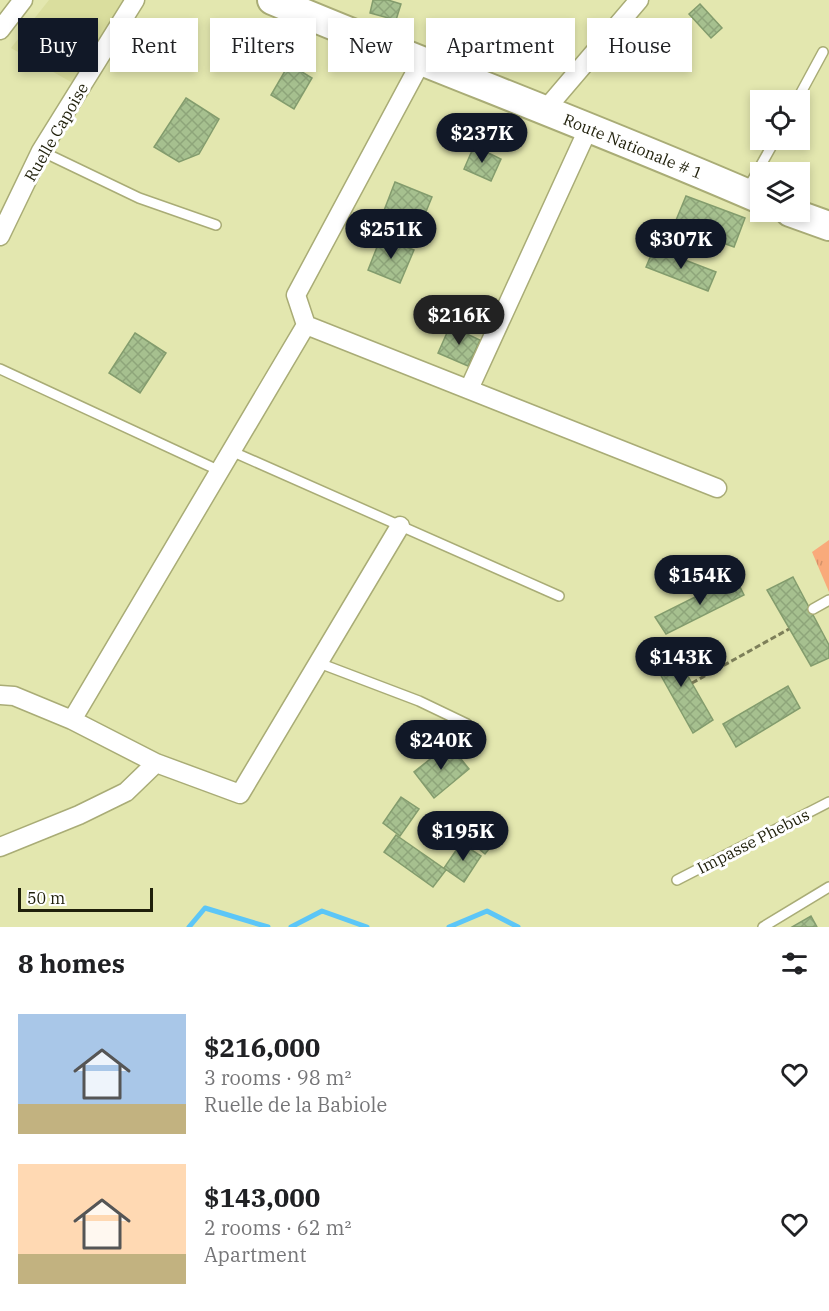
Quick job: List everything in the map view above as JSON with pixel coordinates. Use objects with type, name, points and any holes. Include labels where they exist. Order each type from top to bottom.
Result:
[{"type":"main road","name":"Route Nationale # 1","points":[[272,0],[421,62],[589,127],[750,195]]},
{"type":"main road","points":[[810,219],[829,226]]},
{"type":"street","points":[[0,30],[23,0]]},
{"type":"street","name":"Ruelle Capoise","points":[[0,236],[41,151],[135,0]]},
{"type":"street","points":[[545,110],[639,0]]},
{"type":"street","points":[[72,720],[306,325],[296,295],[421,62]]},
{"type":"street","points":[[469,389],[589,127]]},
{"type":"street","points":[[306,325],[717,488]]},
{"type":"street","points":[[0,695],[14,696],[72,720],[156,763],[240,794],[400,526]]},
{"type":"street","points":[[0,847],[79,815],[126,792],[156,763]]},
{"type":"lane","points":[[802,90],[823,52]]},
{"type":"lane","points":[[41,151],[139,198],[216,225]]},
{"type":"lane","points":[[0,369],[220,471]]},
{"type":"lane","points":[[231,451],[559,596]]},
{"type":"lane","points":[[813,609],[829,600]]},
{"type":"lane","points":[[319,663],[419,700],[467,724]]},
{"type":"lane","name":"Impasse Phebus","points":[[677,880],[829,801]]},
{"type":"lane","points":[[763,927],[829,888]]},
{"type":"path","points":[[692,683],[789,629]]},
{"type":"shaded area","points":[[49,0],[136,0],[124,18],[110,18],[110,39],[98,56],[98,18],[35,18]]},
{"type":"shaded area","points":[[18,39],[18,52],[11,48]]},
{"type":"shaded area","points":[[53,72],[87,72],[78,86]]},
{"type":"green space","points":[[829,540],[829,592],[812,552]]},
{"type":"building","points":[[373,0],[388,0],[401,4],[397,18],[370,13]]},
{"type":"building","points":[[700,4],[722,28],[711,38],[689,14]]},
{"type":"building","points":[[284,72],[302,72],[312,78],[294,109],[271,95]]},
{"type":"building","points":[[186,98],[219,119],[199,154],[179,162],[154,147]]},
{"type":"building","points":[[474,146],[501,159],[491,181],[464,169]]},
{"type":"building","points":[[395,182],[432,197],[414,241],[378,226]]},
{"type":"building","points":[[686,196],[745,218],[734,247],[674,225]]},
{"type":"building","points":[[381,237],[414,250],[400,283],[368,270]]},
{"type":"building","points":[[654,248],[716,272],[708,291],[646,267]]},
{"type":"building","points":[[450,326],[480,340],[468,366],[438,353]]},
{"type":"building","points":[[135,333],[166,353],[140,393],[109,373]]},
{"type":"building","points":[[735,577],[744,595],[666,634],[655,617]]},
{"type":"building","points":[[793,577],[829,645],[829,658],[811,666],[767,590]]},
{"type":"building","points":[[669,643],[713,720],[693,733],[650,656]]},
{"type":"building","points":[[788,686],[800,708],[736,747],[723,724]]},
{"type":"building","points":[[449,744],[469,769],[434,798],[414,772]]},
{"type":"building","points":[[401,797],[419,809],[400,836],[383,823]]},
{"type":"building","points":[[482,819],[501,834],[485,854],[467,839]]},
{"type":"building","points":[[396,835],[446,870],[433,887],[384,852]]},
{"type":"building","points":[[461,843],[481,856],[464,882],[444,868]]},
{"type":"building","points":[[811,916],[817,927],[792,927]]},
{"type":"waterway","points":[[189,927],[205,908],[268,927]]},
{"type":"waterway","points":[[291,927],[322,911],[367,927]]},
{"type":"waterway","points":[[449,927],[487,911],[518,927]]}]
